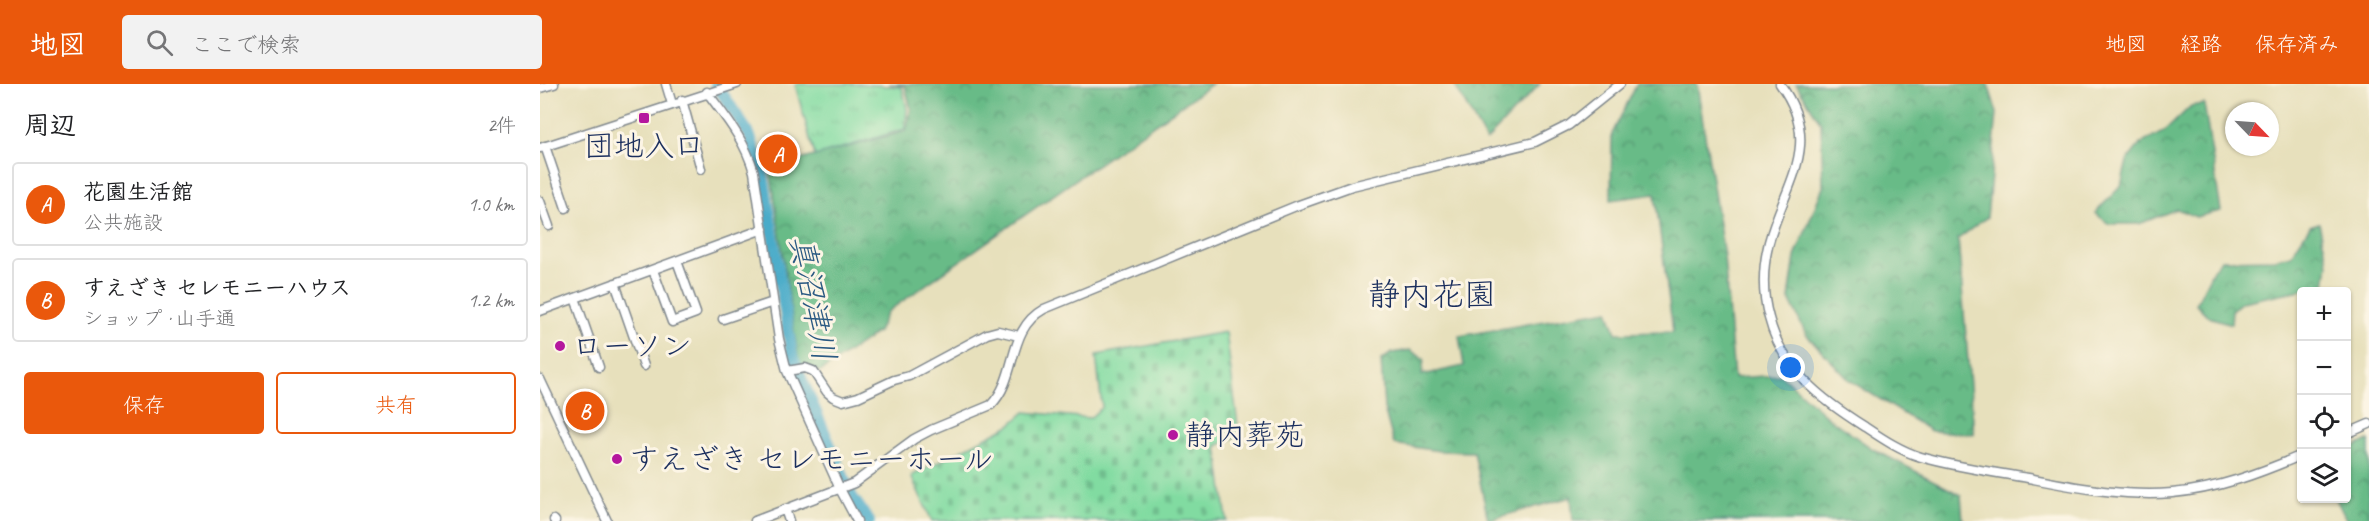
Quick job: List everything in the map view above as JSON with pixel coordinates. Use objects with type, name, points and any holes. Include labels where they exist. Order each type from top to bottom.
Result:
[{"type":"street","points":[[540,88],[554,84]]},
{"type":"street","points":[[666,84],[672,104]]},
{"type":"street","points":[[755,521],[854,483],[914,439],[991,405],[1007,381],[1019,336],[1031,317],[1044,309],[1296,206],[1352,186],[1536,142],[1569,124],[1620,84]]},
{"type":"street","points":[[1780,84],[1795,110],[1800,153],[1796,171],[1769,243],[1764,274],[1766,302],[1773,332],[1790,365],[1831,406],[1896,446],[1920,456],[2057,484],[2127,494],[2174,493],[2205,489],[2244,478],[2297,457]]},
{"type":"street","points":[[566,208],[543,147],[732,85]]},
{"type":"street","points":[[709,92],[741,137],[749,154],[754,172],[779,339],[789,371],[857,521]]},
{"type":"street","points":[[682,100],[701,169]]},
{"type":"street","points":[[540,201],[549,226]]},
{"type":"street","points":[[540,311],[763,229]]},
{"type":"street","points":[[653,270],[672,322],[696,313],[677,261]]},
{"type":"street","points":[[615,284],[644,366]]},
{"type":"street","points":[[575,298],[599,367]]},
{"type":"street","points":[[723,319],[773,302]]},
{"type":"street","points":[[789,371],[805,368],[813,371],[833,397],[843,401],[909,376],[987,334],[998,331],[1019,336]]},
{"type":"street","points":[[540,379],[607,521]]},
{"type":"street","points":[[2351,432],[2369,424]]},
{"type":"street","points":[[785,510],[789,521]]},
{"type":"green space","points":[[862,84],[902,87],[907,109],[905,129],[815,156],[795,85]]},
{"type":"green space","points":[[889,84],[1212,84],[887,312],[878,332],[820,372],[799,364],[770,168],[906,131],[911,109],[905,86]]},
{"type":"green space","points":[[1454,84],[1540,84],[1486,141]]},
{"type":"green space","points":[[1637,84],[1697,84],[1724,256],[1734,378],[1781,375],[1830,419],[1873,449],[1961,495],[1963,521],[1573,521],[1571,497],[1488,520],[1474,452],[1439,451],[1394,444],[1384,408],[1381,360],[1392,353],[1410,350],[1424,359],[1422,375],[1464,366],[1459,336],[1608,310],[1616,333],[1673,332],[1655,194],[1611,200],[1612,134]]},
{"type":"green space","points":[[1796,84],[1988,84],[1997,113],[1987,217],[1958,239],[1974,434],[1931,431],[1849,380],[1806,334],[1789,299],[1795,257],[1823,187],[1821,123]]},
{"type":"green space","points":[[2204,104],[2221,211],[2196,217],[2177,209],[2139,224],[2109,224],[2095,213],[2121,186],[2127,161],[2140,144],[2165,131],[2191,106]]},
{"type":"green space","points":[[2319,223],[2328,264],[2325,285],[2297,287],[2297,291],[2242,302],[2232,310],[2231,324],[2209,317],[2196,304],[2214,268],[2221,260],[2275,259],[2291,255],[2310,226]]},
{"type":"green space","points":[[1226,332],[1239,435],[1217,446],[1227,521],[932,521],[911,476],[1010,425],[1025,412],[1090,418],[1102,407],[1096,355]]},
{"type":"green space","points":[[2369,440],[2369,521],[2347,521],[2338,503],[2351,503],[2351,448]]},
{"type":"waterway","name":"真沼津川","points":[[716,84],[749,134],[763,175],[792,356],[852,497],[869,521]]},
{"type":"place","name":"団地入口","points":[[644,118]]},
{"type":"place","name":"花園生活館","points":[[778,154]]},
{"type":"place","name":"ローソン","points":[[560,346]]},
{"type":"place","name":"すえざき セレモニーハウス","points":[[585,411]]},
{"type":"place","name":"静内葬苑","points":[[1173,435]]},
{"type":"place","name":"すえざき セレモニーホール","points":[[617,459]]},
{"type":"district","name":"静内花園","points":[[1432,294]]}]
